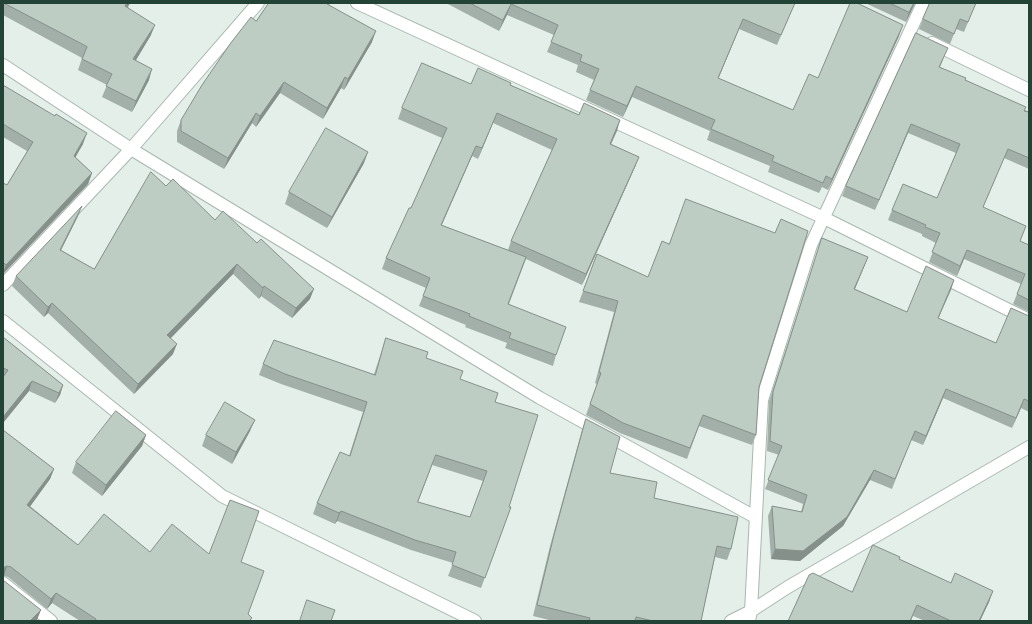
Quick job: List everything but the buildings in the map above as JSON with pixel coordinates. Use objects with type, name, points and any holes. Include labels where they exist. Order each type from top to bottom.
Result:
[{"type":"street","points":[[3,285],[131,149],[258,3]]},
{"type":"street","points":[[357,3],[824,218],[1029,320]]},
{"type":"street","points":[[750,616],[762,400],[811,245],[917,36],[923,3]]},
{"type":"street","points":[[896,26],[1029,90]]},
{"type":"street","points":[[3,65],[131,149],[540,398],[755,517]]},
{"type":"street","points":[[3,321],[222,496],[475,621]]},
{"type":"street","points":[[731,621],[750,616],[788,586],[1029,447]]},
{"type":"street","points":[[3,583],[51,621]]}]
